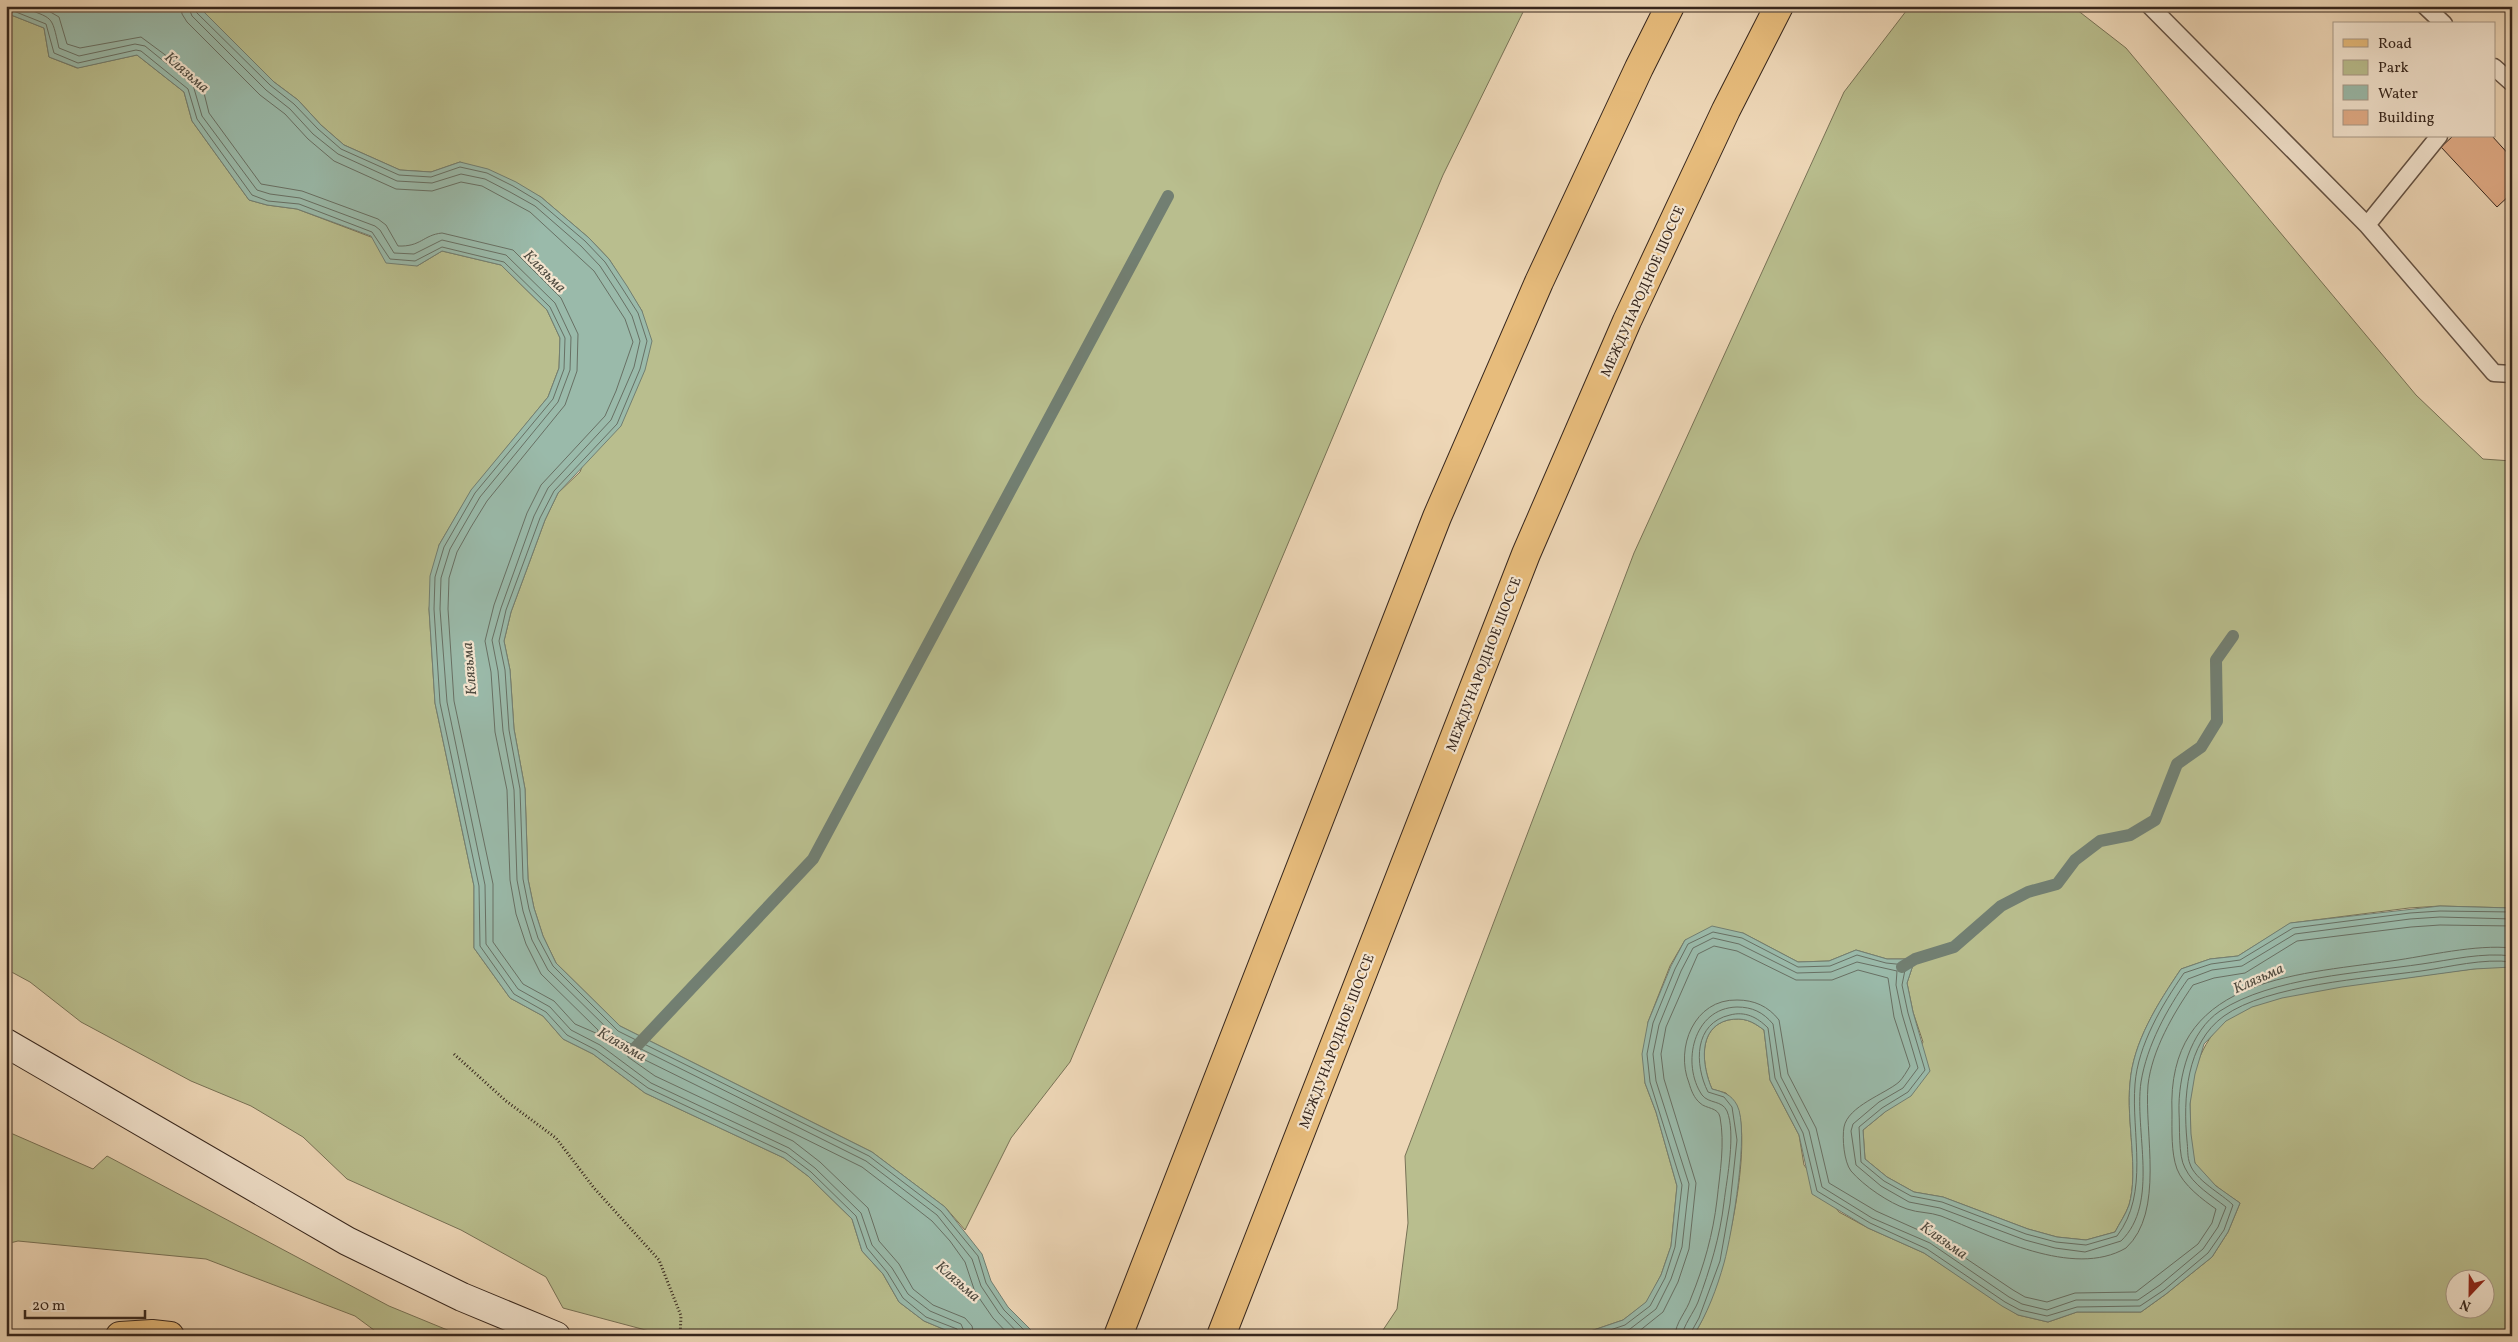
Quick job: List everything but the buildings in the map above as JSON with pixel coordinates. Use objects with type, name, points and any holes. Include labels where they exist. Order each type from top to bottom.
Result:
[{"type":"main road","points":[[1118,1336],[1437,517],[1539,282],[1670,6]]},
{"type":"main road","name":"МЕЖДУНАРОДНОЕ ШОССЕ","points":[[1221,1336],[1526,554],[1632,312],[1726,110],[1778,6]]},
{"type":"main road","points":[[120,1336],[152,1334],[170,1336]]},
{"type":"street","points":[[6,1043],[347,1241],[462,1297],[556,1336]]},
{"type":"lane","points":[[2150,6],[2367,225],[2494,373],[2512,374]]},
{"type":"lane","points":[[2424,6],[2442,22]]},
{"type":"lane","points":[[2496,70],[2512,83]]},
{"type":"lane","points":[[2367,225],[2437,138]]},
{"type":"path","points":[[454,1054],[506,1101],[556,1138],[594,1188],[659,1260],[681,1316],[680,1336]]},
{"type":"green space","points":[[198,6],[1526,6],[1443,175],[1070,1062],[1011,1138],[965,1230],[945,1207],[872,1152],[620,1026],[556,963],[543,936],[534,908],[528,879],[525,789],[514,729],[510,670],[504,641],[511,612],[545,520],[558,493],[580,472],[642,311],[609,259],[589,238],[541,197],[460,162],[431,172],[400,170],[344,145],[321,125],[298,100],[274,82]]},
{"type":"green space","points":[[1910,6],[2072,6],[2126,48],[2416,395],[2483,459],[2512,461],[2512,908],[2440,906],[2409,908],[2291,923],[2238,956],[2210,959],[2181,969],[2148,1023],[2141,1038],[2132,1068],[2129,1098],[2133,1177],[2129,1205],[2115,1232],[2086,1240],[2057,1237],[2028,1229],[1943,1197],[1914,1192],[1887,1177],[1865,1159],[1863,1130],[1885,1112],[1923,1042],[1913,1012],[1907,983],[1915,959],[1887,959],[1856,950],[1829,961],[1798,962],[1743,933],[1685,940],[1670,966],[1648,1022],[1645,1083],[1656,1112],[1677,1186],[1671,1246],[1661,1275],[1647,1302],[1623,1320],[1576,1336],[1379,1336],[1397,1309],[1408,1223],[1405,1156],[1634,553],[1844,92]]},
{"type":"green space","points":[[6,13],[44,28],[49,57],[77,68],[137,55],[184,92],[192,121],[249,200],[267,205],[297,209],[371,237],[417,266],[442,251],[501,265],[547,310],[560,338],[559,368],[548,397],[471,491],[439,545],[429,609],[435,703],[474,886],[474,948],[510,998],[543,1016],[563,1039],[593,1054],[645,1093],[784,1158],[808,1176],[852,1219],[862,1251],[883,1274],[899,1302],[924,1321],[960,1336],[668,1336],[563,1308],[546,1277],[461,1230],[347,1179],[303,1137],[251,1106],[191,1081],[81,1022],[30,982],[6,969]]},
{"type":"green space","points":[[2503,966],[2512,967],[2512,1336],[1693,1336],[1704,1316],[1723,1260],[1731,1227],[1741,1162],[1742,1134],[1738,1109],[1726,1093],[1712,1089],[1704,1059],[1707,1039],[1711,1031],[1718,1024],[1728,1020],[1743,1019],[1752,1022],[1764,1030],[1770,1080],[1799,1135],[1804,1165],[1839,1212],[1868,1228],[1924,1253],[2018,1315],[2048,1322],[2077,1312],[2141,1312],[2212,1257],[2228,1232],[2240,1203],[2209,1180],[2198,1169],[2193,1158],[2191,1145],[2190,1110],[2194,1073],[2198,1061],[2209,1039],[2225,1021],[2240,1011],[2259,1004],[2304,992]]},
{"type":"green space","points":[[6,1131],[93,1169],[107,1156],[389,1306],[462,1336],[382,1336],[355,1316],[206,1259],[18,1241],[6,1244]]},
{"type":"water","name":"Клязьма","points":[[6,6],[198,6],[274,82],[298,100],[321,125],[344,145],[400,170],[431,172],[460,162],[488,169],[516,182],[541,197],[589,238],[609,259],[642,311],[652,341],[645,370],[621,426],[558,493],[545,520],[511,612],[504,641],[510,670],[514,729],[525,789],[528,879],[534,908],[543,936],[556,963],[620,1026],[872,1152],[945,1207],[982,1254],[991,1281],[1008,1307],[1037,1336],[960,1336],[924,1321],[899,1302],[883,1274],[862,1251],[852,1219],[808,1176],[784,1158],[645,1093],[593,1054],[563,1039],[543,1016],[510,998],[474,948],[474,886],[435,703],[429,609],[430,576],[439,545],[471,490],[548,397],[559,368],[560,338],[547,310],[501,265],[442,251],[417,266],[386,263],[371,236],[297,209],[267,205],[249,200],[192,121],[184,92],[137,55],[78,68],[49,57],[44,28],[6,13]]},
{"type":"water","name":"Клязьма","points":[[2440,906],[2512,908],[2512,967],[2474,969],[2342,987],[2282,998],[2252,1007],[2226,1021],[2204,1044],[2195,1074],[2190,1104],[2191,1134],[2195,1163],[2216,1186],[2240,1203],[2228,1232],[2212,1257],[2141,1312],[2077,1312],[2048,1322],[2018,1315],[1924,1253],[1868,1228],[1812,1194],[1799,1135],[1770,1080],[1764,1030],[1747,1020],[1734,1019],[1718,1024],[1711,1031],[1705,1049],[1704,1059],[1712,1089],[1726,1094],[1735,1101],[1741,1117],[1742,1136],[1735,1207],[1727,1249],[1718,1282],[1703,1319],[1693,1336],[1576,1336],[1623,1320],[1646,1302],[1661,1275],[1671,1246],[1677,1186],[1656,1112],[1645,1083],[1642,1054],[1648,1022],[1671,966],[1685,940],[1712,926],[1743,933],[1798,962],[1829,961],[1856,950],[1887,959],[1915,959],[1907,983],[1913,1012],[1930,1071],[1911,1096],[1885,1112],[1863,1130],[1865,1159],[1887,1177],[1914,1192],[1943,1197],[2028,1229],[2057,1237],[2086,1240],[2115,1232],[2129,1205],[2133,1177],[2129,1098],[2132,1068],[2141,1038],[2148,1023],[2181,969],[2210,959],[2238,956],[2290,923]]},
{"type":"waterway","name":"Клязьма","points":[[633,1050],[813,859],[1168,196]]},
{"type":"waterway","points":[[1902,967],[1915,959],[1954,947],[2001,906],[2028,892],[2057,884],[2075,860],[2100,841],[2130,835],[2155,820],[2177,764],[2201,747],[2217,721],[2216,660],[2233,636]]}]
